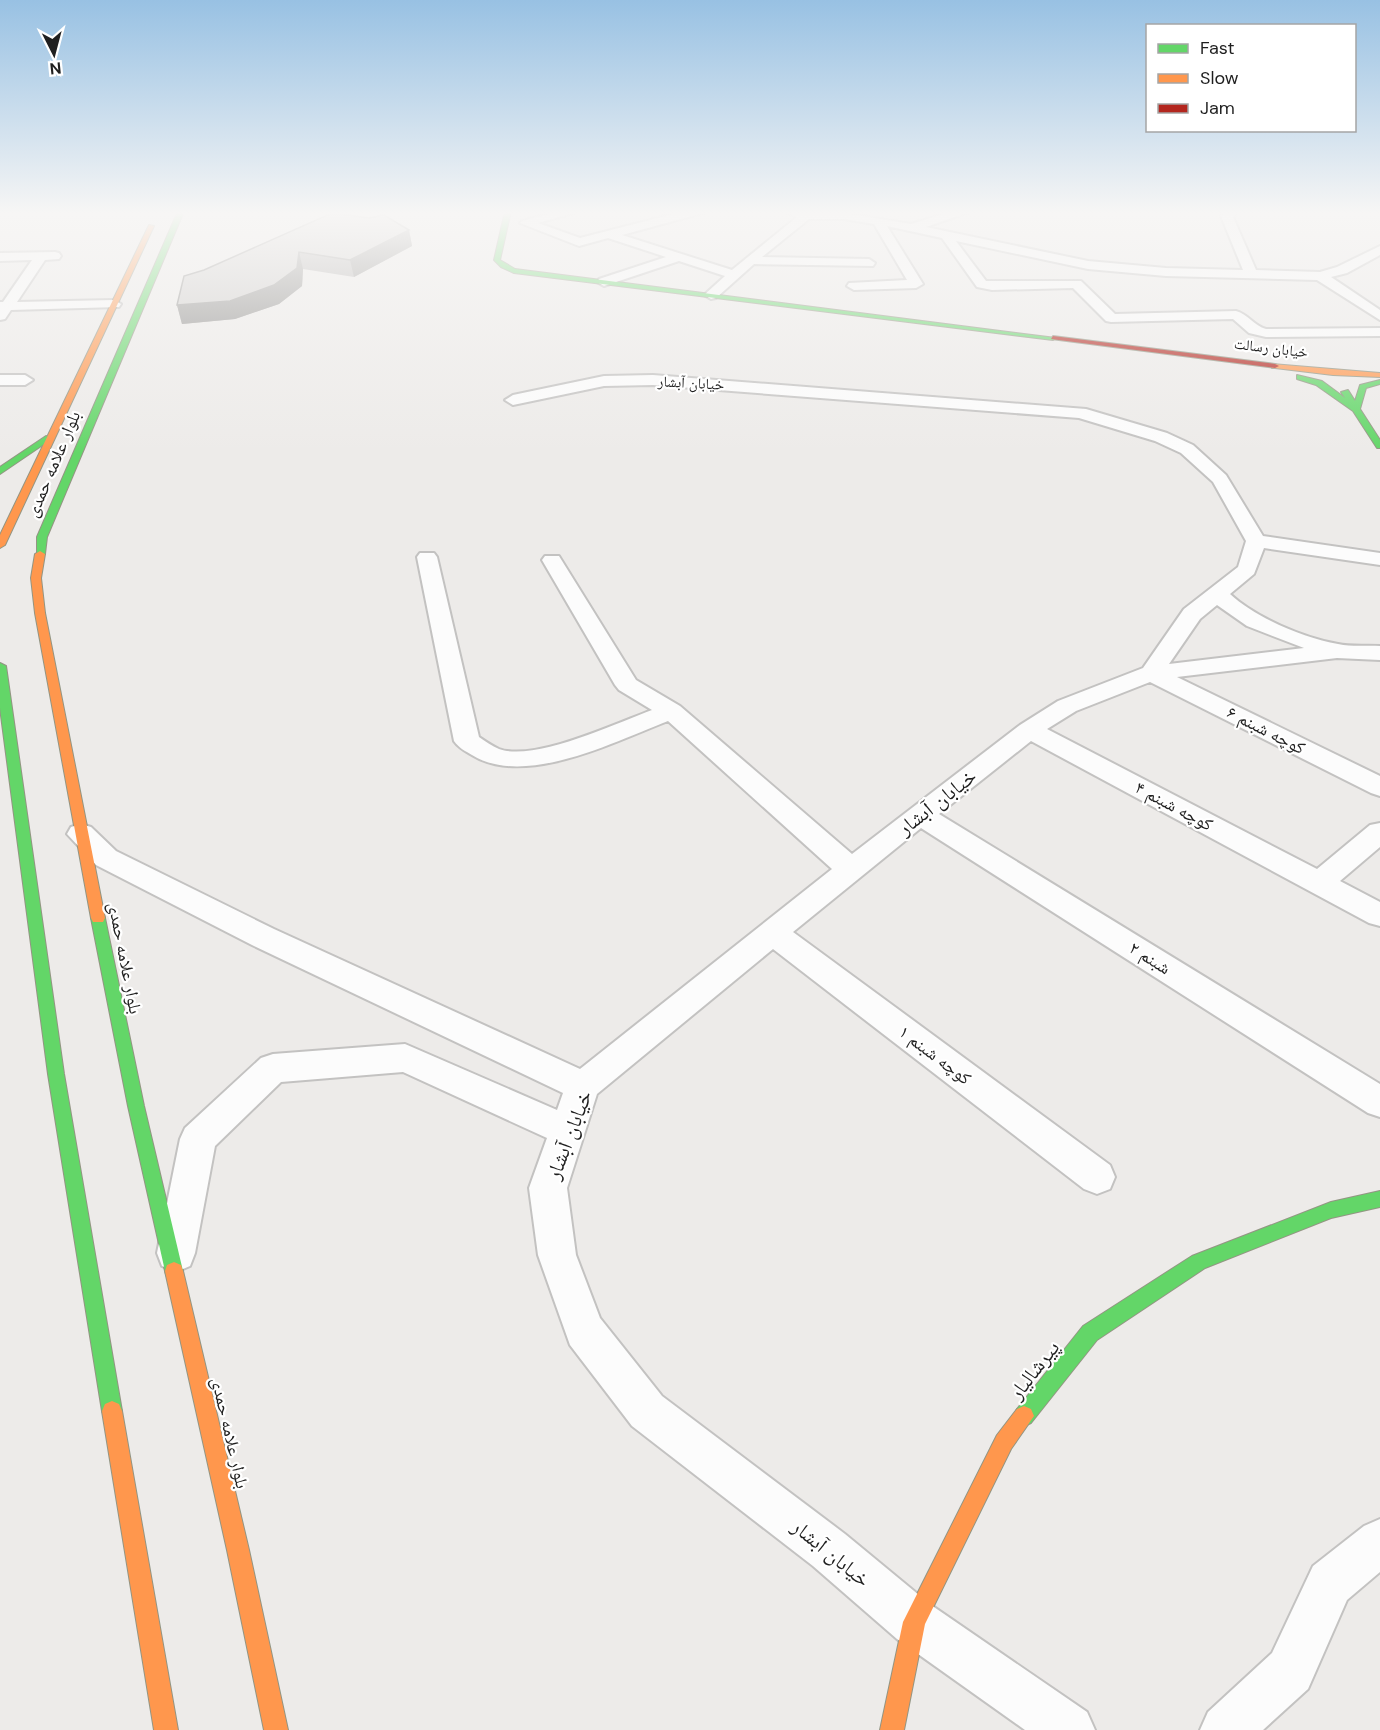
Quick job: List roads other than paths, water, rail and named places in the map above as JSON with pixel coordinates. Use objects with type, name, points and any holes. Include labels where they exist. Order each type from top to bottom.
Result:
[{"type":"main road","name":"بلوار علامه حمدی","points":[[0,545],[120,292]]},
{"type":"main road","name":"بلوار علامه حمدی","points":[[147,292],[42,537],[36,578],[40,613],[81,834],[136,1106],[238,1550],[276,1730]]},
{"type":"main road","name":"خیابان رسالت","points":[[684,292],[1333,373],[1380,375]]},
{"type":"main road","points":[[1241,361],[1319,383],[1356,409]]},
{"type":"main road","points":[[1333,373],[1380,446]]},
{"type":"main road","points":[[1356,409],[1363,387],[1380,382]]},
{"type":"main road","points":[[0,471],[49,438]]},
{"type":"main road","points":[[0,666],[5,735],[66,1134],[166,1730]]},
{"type":"main road","name":"پیرشالیار","points":[[892,1730],[914,1622],[1004,1442],[1090,1333],[1199,1262],[1331,1210],[1380,1199]]},
{"type":"street","points":[[2,309],[16,292]]},
{"type":"street","points":[[711,295],[714,292]]},
{"type":"street","points":[[1084,292],[1111,318],[1231,315]]},
{"type":"street","points":[[1344,292],[1380,316]]},
{"type":"street","points":[[1209,301],[1254,330],[1266,333],[1380,332]]},
{"type":"street","points":[[2,309],[114,304]]},
{"type":"street","points":[[0,380],[25,380]]},
{"type":"street","name":"خیابان آبشار","points":[[513,400],[604,381],[653,380],[1080,413],[1161,437],[1187,449],[1220,479],[1256,541]]},
{"type":"street","points":[[1151,673],[1192,614],[1247,570],[1256,541],[1380,558]]},
{"type":"street","points":[[427,557],[467,741],[496,757],[521,760],[554,753],[671,711]]},
{"type":"street","points":[[552,560],[627,685],[671,711],[851,869]]},
{"type":"street","points":[[1218,594],[1243,617],[1278,633],[1337,651]]},
{"type":"street","name":"خیابان آبشار","points":[[1069,1730],[914,1622],[829,1550],[647,1411],[584,1331],[557,1255],[548,1188],[583,1086],[851,869],[1029,730],[1067,706],[1151,673],[1337,651],[1380,653]]},
{"type":"street","name":"کوچه شبنم ۶","points":[[1151,673],[1380,787]]},
{"type":"street","name":"کوچه شبنم ۴","points":[[1029,730],[1380,915]]},
{"type":"street","name":"شبنم ۲","points":[[920,815],[1380,1102]]},
{"type":"street","points":[[1319,883],[1380,832]]},
{"type":"street","points":[[81,834],[106,858],[263,937],[583,1086]]},
{"type":"street","name":"کوچه شبنم ۱","points":[[772,933],[1097,1177]]},
{"type":"street","points":[[173,1267],[198,1139],[273,1068],[405,1058],[568,1131]]},
{"type":"street","points":[[1226,1730],[1290,1671],[1330,1583],[1380,1542]]}]
